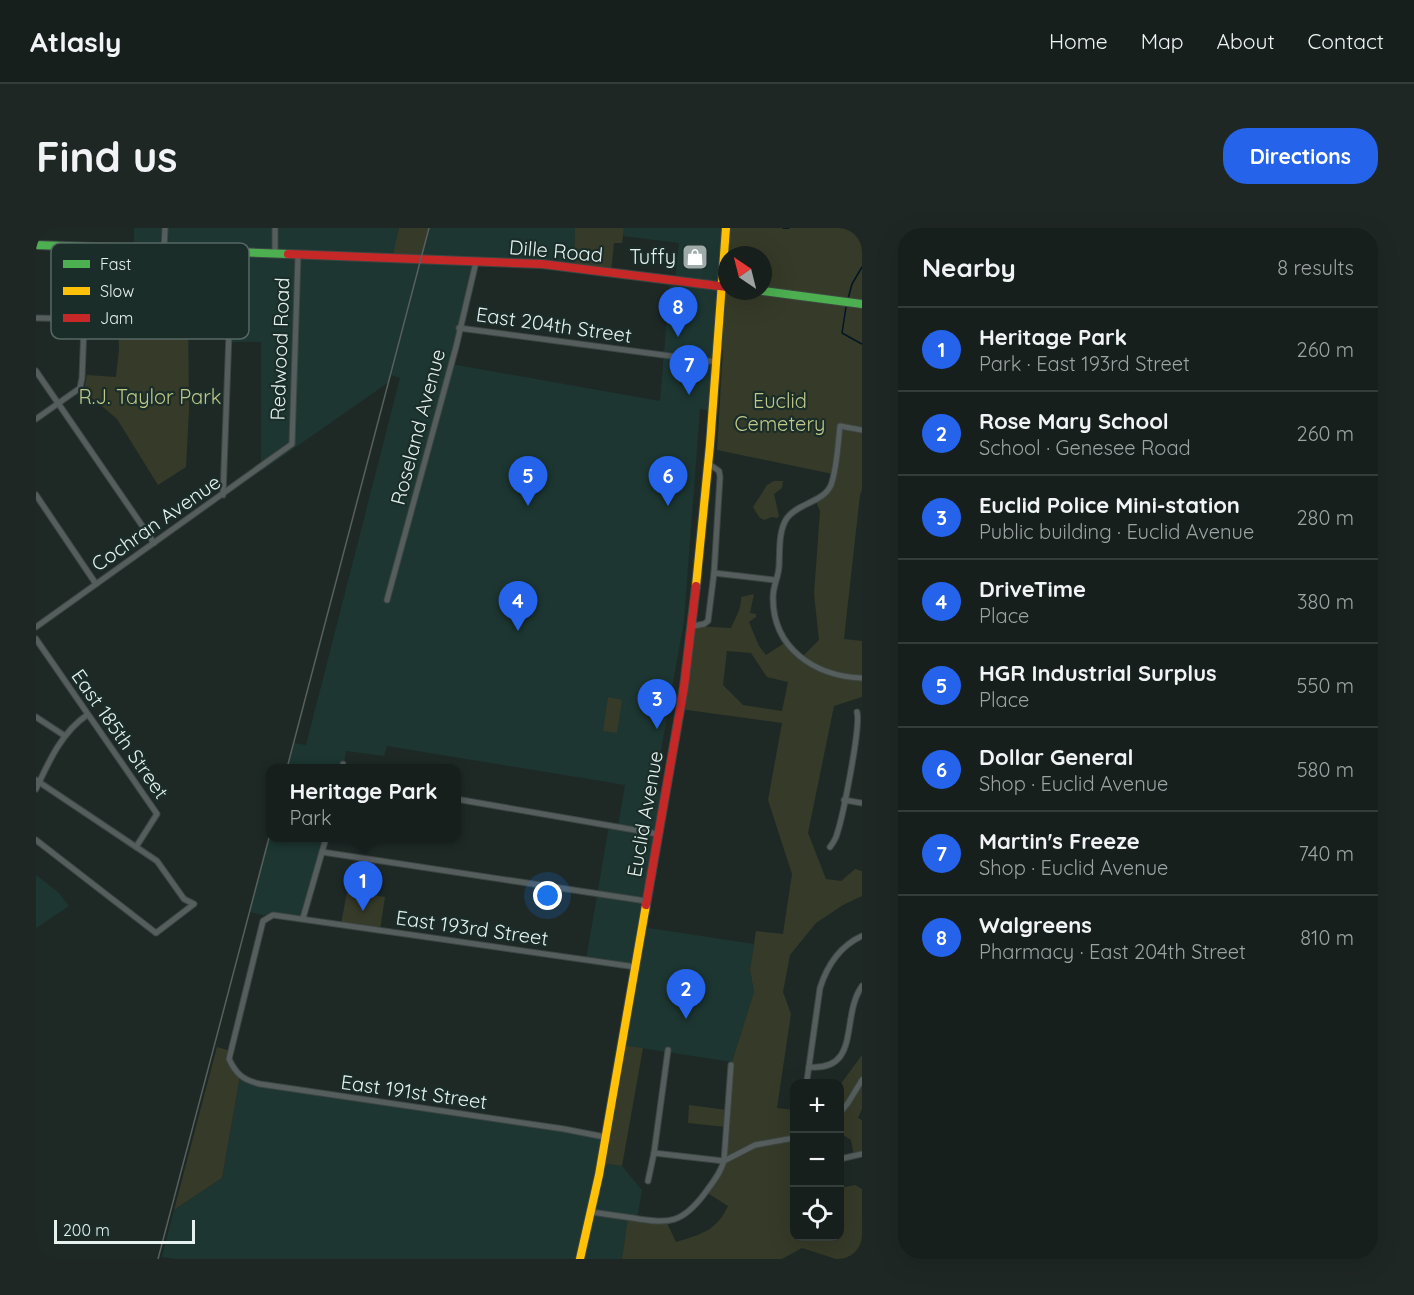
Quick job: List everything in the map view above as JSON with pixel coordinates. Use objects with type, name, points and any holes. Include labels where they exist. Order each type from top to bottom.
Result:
[{"type":"main road","name":"Euclid Avenue","points":[[725,246],[726,228]]},
{"type":"main road","name":"Dille Road","points":[[36,245],[51,246]]},
{"type":"main road","name":"Dille Road","points":[[249,253],[542,264],[718,285]]},
{"type":"main road","points":[[772,292],[862,304]]},
{"type":"main road","name":"Euclid Avenue","points":[[580,1259],[591,1212],[636,967],[684,687],[693,626],[723,300]]},
{"type":"street","points":[[164,243],[165,228]]},
{"type":"street","points":[[275,228],[275,254]]},
{"type":"street","name":"Redwood Road","points":[[292,444],[298,256]]},
{"type":"street","name":"Roseland Avenue","points":[[387,600],[456,346],[476,262]]},
{"type":"street","points":[[36,318],[51,318]]},
{"type":"street","name":"East 204th Street","points":[[459,328],[717,362]]},
{"type":"street","points":[[36,419],[80,388],[84,339]]},
{"type":"street","points":[[223,495],[229,339]]},
{"type":"street","points":[[36,371],[154,543]]},
{"type":"street","points":[[862,430],[840,426],[830,487],[822,495],[792,512],[784,523],[779,572],[774,580],[774,615],[781,634],[793,651],[807,663],[822,670],[862,678]]},
{"type":"street","name":"Cochran Avenue","points":[[36,627],[292,444]]},
{"type":"street","points":[[693,626],[708,621],[714,573],[720,477],[719,471],[709,464]]},
{"type":"street","points":[[36,495],[96,584]]},
{"type":"street","points":[[714,573],[774,580]]},
{"type":"street","name":"East 185th Street","points":[[36,639],[157,814],[136,846]]},
{"type":"street","points":[[830,847],[837,836],[855,742],[857,712]]},
{"type":"street","points":[[36,789],[54,751],[72,727],[87,715]]},
{"type":"street","points":[[36,717],[65,736]]},
{"type":"street","points":[[855,742],[862,743]]},
{"type":"street","points":[[36,840],[156,933],[194,904],[184,899],[157,861],[38,781]]},
{"type":"street","points":[[461,800],[658,834]]},
{"type":"street","points":[[844,800],[862,803]]},
{"type":"street","points":[[303,918],[325,842]]},
{"type":"street","points":[[322,852],[646,901]]},
{"type":"street","name":"East 191st Street","points":[[303,918],[273,915],[263,921],[229,1059],[235,1071],[243,1078],[260,1084],[605,1137]]},
{"type":"street","name":"East 193rd Street","points":[[303,918],[636,967]]},
{"type":"street","points":[[807,1079],[820,988],[824,977],[837,954],[862,936]]},
{"type":"street","points":[[809,1067],[830,1065],[842,1056],[846,1046],[853,1001],[862,986]]},
{"type":"street","points":[[648,1181],[668,1050]]},
{"type":"street","points":[[591,1212],[659,1223],[674,1220],[686,1214],[697,1204],[720,1173],[724,1161],[731,1065]]},
{"type":"street","points":[[844,1107],[862,1080]]},
{"type":"street","points":[[654,1153],[724,1161],[755,1145],[790,1139]]},
{"type":"street","points":[[844,1158],[862,1154]]},
{"type":"street","points":[[36,1255],[45,1259]]},
{"type":"shaded area","points":[[134,228],[399,228],[393,259],[421,259],[429,228],[575,228],[574,268],[476,262],[451,364],[660,401],[670,280],[675,280],[679,243],[623,236],[624,228],[726,228],[725,246],[718,246],[718,300],[721,300],[713,411],[700,409],[684,621],[654,790],[666,792],[642,927],[754,944],[750,970],[754,992],[732,1062],[621,1045],[635,967],[586,960],[609,825],[618,826],[625,785],[387,746],[384,756],[346,751],[344,764],[288,764],[294,743],[306,745],[400,378],[391,375],[389,382],[263,470],[261,467],[261,342],[229,342],[229,339],[249,339],[249,243],[134,243]]},
{"type":"shaded area","points":[[268,842],[325,842],[303,918],[268,916],[249,912]]},
{"type":"shaded area","points":[[36,875],[58,892],[69,906],[36,928]]},
{"type":"shaded area","points":[[240,1076],[250,1081],[605,1137],[601,1163],[622,1166],[642,1190],[637,1219],[628,1218],[622,1259],[177,1259],[162,1257],[174,1210],[222,1178]]},
{"type":"green space","points":[[399,228],[429,228],[421,260],[392,259]]},
{"type":"green space","points":[[575,228],[624,228],[622,243],[614,243],[611,272],[574,268]]},
{"type":"green space","name":"Euclid Cemetery","points":[[726,228],[862,228],[862,490],[844,639],[862,641],[862,697],[834,706],[808,833],[826,879],[841,881],[855,869],[862,871],[862,896],[843,905],[816,923],[790,955],[783,992],[791,1014],[777,1108],[790,1110],[790,1241],[844,1241],[844,1187],[855,1185],[862,1189],[862,1259],[836,1259],[802,1248],[782,1259],[622,1259],[628,1217],[666,1221],[676,1242],[693,1237],[713,1226],[728,1206],[706,1192],[720,1173],[726,1127],[688,1123],[689,1105],[727,1110],[731,1065],[754,992],[750,970],[756,931],[783,934],[792,874],[768,800],[782,723],[680,709],[693,626],[731,628],[741,597],[754,594],[750,613],[756,614],[756,617],[749,622],[759,646],[766,655],[786,642],[801,658],[819,640],[814,594],[820,511],[815,499],[827,491],[833,474],[717,450],[723,350],[717,348],[721,300],[772,300],[772,246],[725,246]],"holes":[[[727,651],[751,653],[767,677],[788,682],[782,711],[743,705],[723,685]]]},
{"type":"green space","name":"R.J. Taylor Park","points":[[119,339],[188,339],[189,410],[186,467],[158,485],[117,419],[84,391],[87,375],[116,377]]},
{"type":"green space","points":[[774,481],[783,481],[782,488],[774,494],[779,516],[764,520],[759,517],[753,507],[767,485]]},
{"type":"green space","points":[[608,697],[622,700],[617,733],[603,731]]},
{"type":"green space","points":[[347,892],[385,897],[380,930],[341,924]]},
{"type":"green space","points":[[621,1045],[643,1048],[622,1166],[601,1163]]},
{"type":"green space","points":[[217,1047],[231,1051],[229,1059],[240,1076],[222,1178],[174,1210]]},
{"type":"green space","points":[[862,1055],[862,1109],[858,1118],[862,1120],[862,1154],[854,1156],[851,1140],[844,1136],[844,1080]]},
{"type":"waterway","points":[[783,228],[789,228]]},
{"type":"waterway","points":[[848,299],[852,284],[862,267]]},
{"type":"waterway","points":[[846,307],[842,333],[862,344]]},
{"type":"railway","points":[[288,764],[429,228]]},
{"type":"railway","points":[[158,1259],[268,842]]},
{"type":"traffic: fast","points":[[36,245],[51,246]]},
{"type":"traffic: fast","points":[[249,253],[288,254]]},
{"type":"traffic: fast","points":[[772,292],[862,304]]},
{"type":"traffic: slow","points":[[696,586],[710,445],[726,228]]},
{"type":"traffic: slow","points":[[580,1259],[599,1175],[646,905]]},
{"type":"traffic: jam","points":[[288,254],[542,264],[718,286]]},
{"type":"traffic: jam","points":[[646,905],[684,687],[696,586]]},
{"type":"place","name":"Tuffy","points":[[695,257]]},
{"type":"place","name":"Walgreens","points":[[678,337]]},
{"type":"place","name":"Martin's Freeze","points":[[689,395]]},
{"type":"place","name":"HGR Industrial Surplus","points":[[528,506]]},
{"type":"place","name":"Dollar General","points":[[668,506]]},
{"type":"place","name":"DriveTime","points":[[518,631]]},
{"type":"place","name":"Euclid Police Mini-station","points":[[657,729]]},
{"type":"place","name":"Heritage Park","points":[[363,911]]},
{"type":"place","name":"Rose Mary School","points":[[686,1019]]}]
